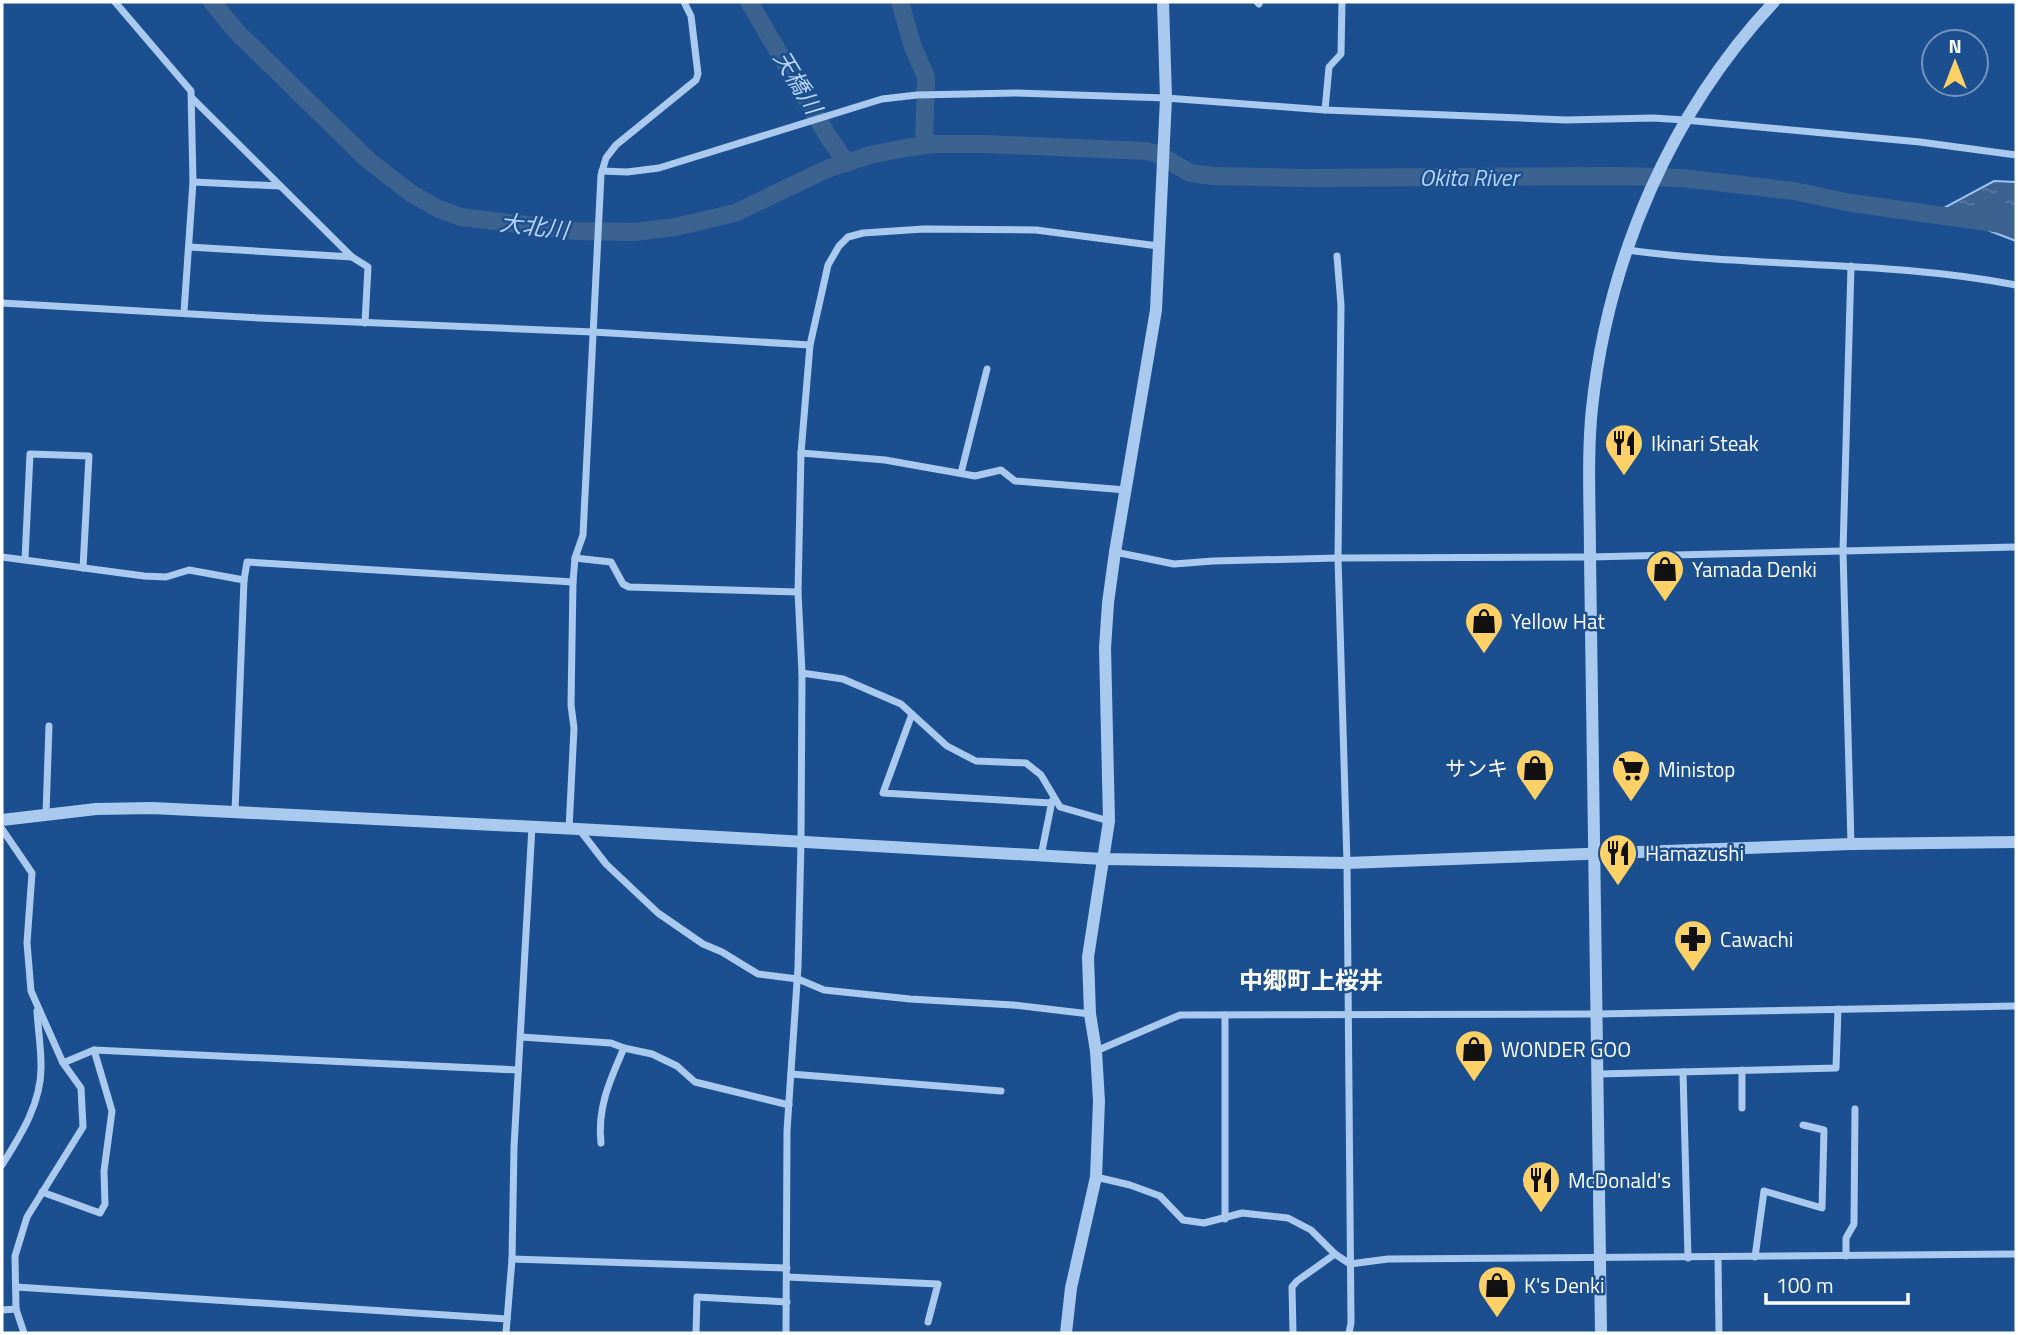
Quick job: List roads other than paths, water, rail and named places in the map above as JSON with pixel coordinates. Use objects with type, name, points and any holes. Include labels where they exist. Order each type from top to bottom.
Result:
[{"type":"street","points":[[115,2],[183,80],[193,99],[193,182],[184,312]]},
{"type":"street","points":[[684,2],[691,16],[698,74],[690,85],[616,145],[601,173],[583,535],[575,558],[573,582],[573,829],[658,913],[703,944],[758,974],[797,979],[824,990],[1090,1014]]},
{"type":"street","points":[[1066,1333],[1071,1288],[1096,1177],[1099,1101],[1096,1051],[1090,1014],[1088,957],[1109,821],[1105,648],[1115,552],[1156,310],[1166,101],[1163,2]]},
{"type":"street","points":[[1325,110],[1329,67],[1341,54],[1342,2]]},
{"type":"street","points":[[1601,1333],[1590,557],[1592,410],[1603,339],[1628,247],[1658,170],[1684,123],[1730,53],[1774,2]]},
{"type":"street","points":[[601,173],[659,168],[882,99],[917,95],[1016,93],[1566,120],[1653,118],[1684,123],[1920,142],[2016,155]]},
{"type":"street","points":[[193,99],[352,257],[368,267],[366,323]]},
{"type":"street","points":[[193,182],[281,186]]},
{"type":"street","points":[[786,1333],[789,1105],[797,979],[801,842],[802,673],[798,592],[801,453],[810,345],[828,265],[848,237],[863,233],[924,229],[1035,230],[1158,241]]},
{"type":"street","points":[[189,247],[352,257]]},
{"type":"street","points":[[1628,247],[1668,256],[1889,268],[2016,285]]},
{"type":"street","points":[[1338,256],[1341,305],[1338,558],[1347,863],[1349,1333]]},
{"type":"street","points":[[1851,266],[1843,551],[1851,844]]},
{"type":"street","points":[[2,303],[810,345]]},
{"type":"street","points":[[961,473],[987,369]]},
{"type":"street","points":[[25,559],[30,453],[89,456],[83,568]]},
{"type":"street","points":[[801,453],[885,460],[975,476],[1001,470],[1014,481],[1126,490]]},
{"type":"street","points":[[1115,552],[1174,564],[1338,558],[1590,557],[2016,547]]},
{"type":"street","points":[[2,557],[166,577],[189,570],[244,580]]},
{"type":"street","points":[[575,558],[611,562],[623,584],[629,587],[798,592]]},
{"type":"street","points":[[235,812],[244,580],[247,562],[573,582]]},
{"type":"street","points":[[802,673],[843,678],[901,704],[947,746],[976,761],[1026,762],[1041,775],[1060,807],[1109,821]]},
{"type":"street","points":[[912,714],[883,793],[1051,803]]},
{"type":"street","points":[[46,814],[50,726]]},
{"type":"street","points":[[1041,856],[1053,794]]},
{"type":"street","points":[[2,820],[96,809],[152,808],[532,826],[1103,859],[1347,863],[1596,852],[2016,842]]},
{"type":"street","points":[[506,1333],[512,1259],[532,826]]},
{"type":"street","points":[[2,829],[32,873],[27,957],[31,991],[62,1063],[81,1088],[83,1127],[42,1192],[21,1233],[15,1256],[16,1309],[24,1333]]},
{"type":"street","points":[[2,1165],[25,1129],[39,1083],[41,1066],[36,1006]]},
{"type":"street","points":[[1096,1051],[1180,1015],[1598,1014],[2016,1006]]},
{"type":"street","points":[[1599,1074],[1836,1068],[1838,1009]]},
{"type":"street","points":[[1225,1014],[1225,1219]]},
{"type":"street","points":[[521,1037],[611,1043],[652,1054],[677,1066],[695,1083],[789,1105]]},
{"type":"street","points":[[601,1143],[599,1126],[604,1094],[624,1048]]},
{"type":"street","points":[[62,1063],[94,1050],[519,1070]]},
{"type":"street","points":[[42,1192],[100,1213],[105,1204],[104,1171],[112,1111],[94,1050]]},
{"type":"street","points":[[1742,1070],[1742,1108]]},
{"type":"street","points":[[1683,1072],[1688,1258]]},
{"type":"street","points":[[791,1074],[1002,1091]]},
{"type":"street","points":[[1846,1256],[1846,1238],[1854,1224],[1855,1110]]},
{"type":"street","points":[[1755,1257],[1764,1191],[1822,1208],[1824,1130],[1803,1125]]},
{"type":"street","points":[[1096,1177],[1160,1196],[1183,1220],[1204,1223],[1242,1213],[1289,1218],[1311,1230],[1335,1254],[1350,1264],[1388,1259],[2016,1254]]},
{"type":"street","points":[[1293,1333],[1292,1287],[1335,1254]]},
{"type":"street","points":[[1718,1257],[1719,1333]]},
{"type":"street","points":[[512,1259],[787,1273],[938,1284],[928,1322]]},
{"type":"street","points":[[16,1287],[507,1319]]},
{"type":"street","points":[[696,1333],[697,1297],[787,1302]]},
{"type":"street","points":[[2,1310],[16,1309]]},
{"type":"water","points":[[1994,181],[2016,182],[2016,241],[1938,211]]},
{"type":"waterway","name":"Okita River","points":[[212,2],[236,31],[368,160],[412,194],[439,209],[461,217],[575,231],[635,232],[675,227],[735,213],[827,169],[870,155],[934,144],[986,144],[1146,151],[1158,154],[1190,173],[1212,176],[1682,178],[1794,191],[1851,203],[2016,226]]},
{"type":"waterway","name":"天橋川","points":[[749,2],[829,138],[847,163]]},
{"type":"waterway","points":[[900,2],[913,47],[926,77],[924,145]]},
{"type":"place","name":"Ikinari Steak","points":[[1624,477]]},
{"type":"place","name":"Yamada Denki","points":[[1665,603]]},
{"type":"place","name":"Yellow Hat","points":[[1484,655]]},
{"type":"place","name":"サンキ","points":[[1535,802]]},
{"type":"place","name":"Ministop","points":[[1631,803]]},
{"type":"place","name":"Hamazushi","points":[[1618,887]]},
{"type":"place","name":"Cawachi","points":[[1693,973]]},
{"type":"place","name":"WONDER GOO","points":[[1474,1083]]},
{"type":"place","name":"McDonald's","points":[[1541,1214]]},
{"type":"place","name":"K's Denki","points":[[1497,1319]]},
{"type":"district","name":"中郷町上桜井","points":[[1311,980]]},
{"type":"water label","name":"大北川","points":[[534,226]]}]
